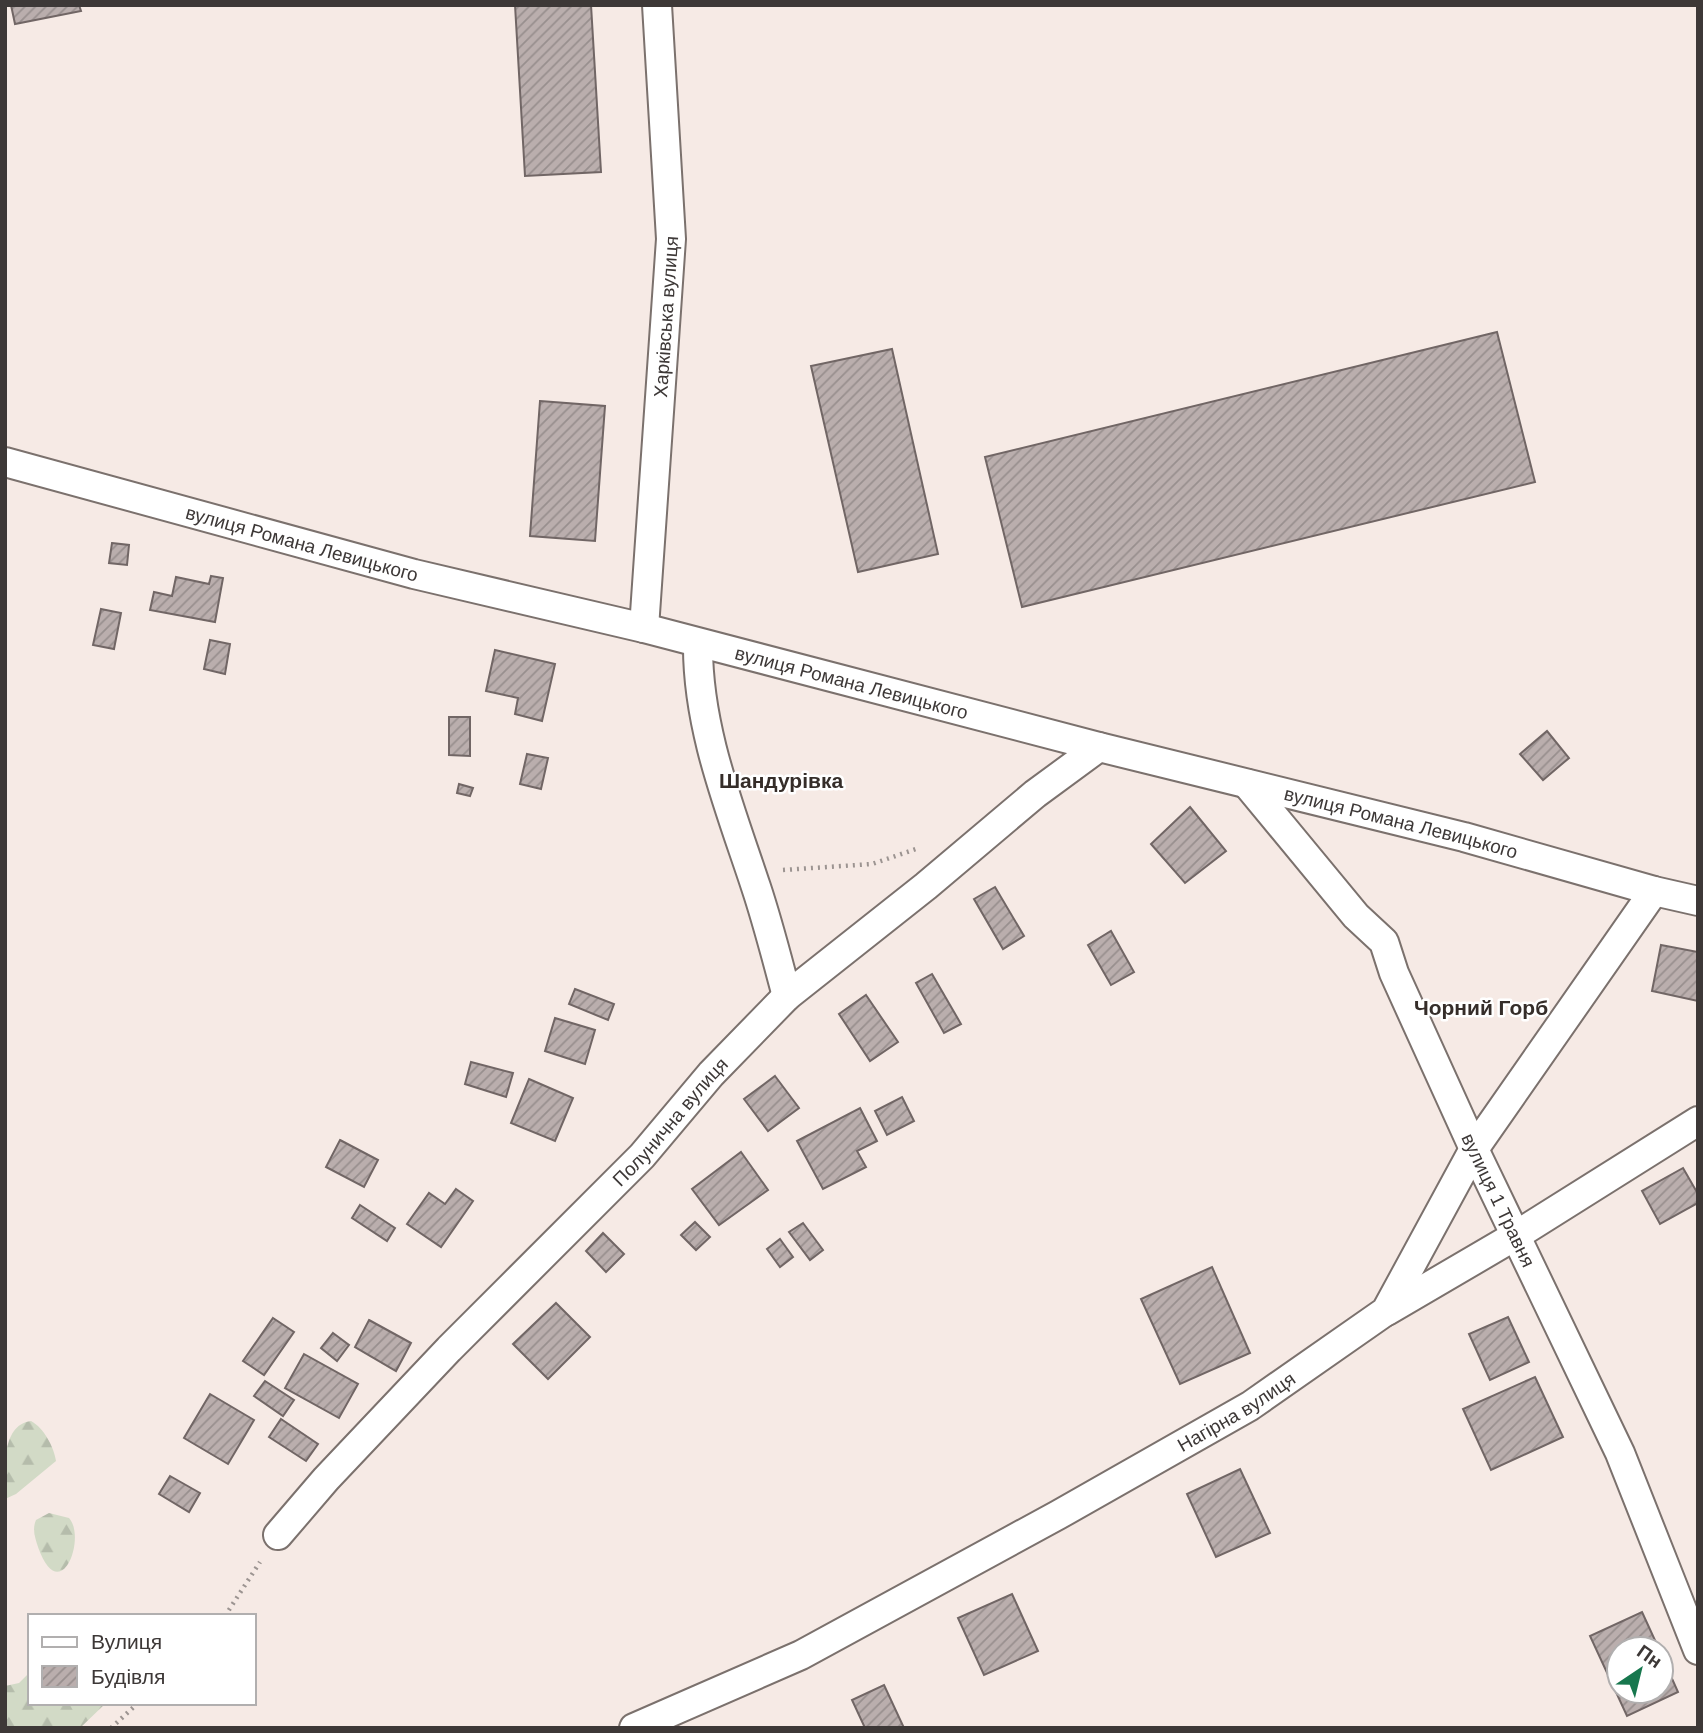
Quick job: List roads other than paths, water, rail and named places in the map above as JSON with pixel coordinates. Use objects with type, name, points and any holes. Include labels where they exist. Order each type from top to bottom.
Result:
[{"type":"street","name":"Харківська вулиця","points":[[644,628],[671,239],[657,5]]},
{"type":"street","name":"вулиця Романа Левицького","points":[[5,462],[414,575],[644,628],[1099,747],[1464,837],[1698,901]]},
{"type":"street","points":[[698,643],[700,693],[708,736],[787,996]]},
{"type":"street","name":"Полунична вулиця","points":[[278,1535],[326,1479],[449,1349],[642,1156],[711,1074],[787,996],[926,886],[1035,794],[1099,747]]},
{"type":"street","name":"вулиця 1 Травня","points":[[1247,784],[1356,916],[1384,942],[1394,973],[1474,1149],[1620,1453],[1698,1650]]},
{"type":"street","name":"Нагірна вулиця","points":[[634,1728],[801,1655],[1058,1516],[1250,1406],[1386,1311],[1474,1149],[1654,891]]},
{"type":"street","points":[[1386,1311],[1515,1236],[1698,1121]]},
{"type":"district","name":"Шандурівка","points":[[781,781]]},
{"type":"district","name":"Чорний Горб","points":[[1481,1008]]}]
